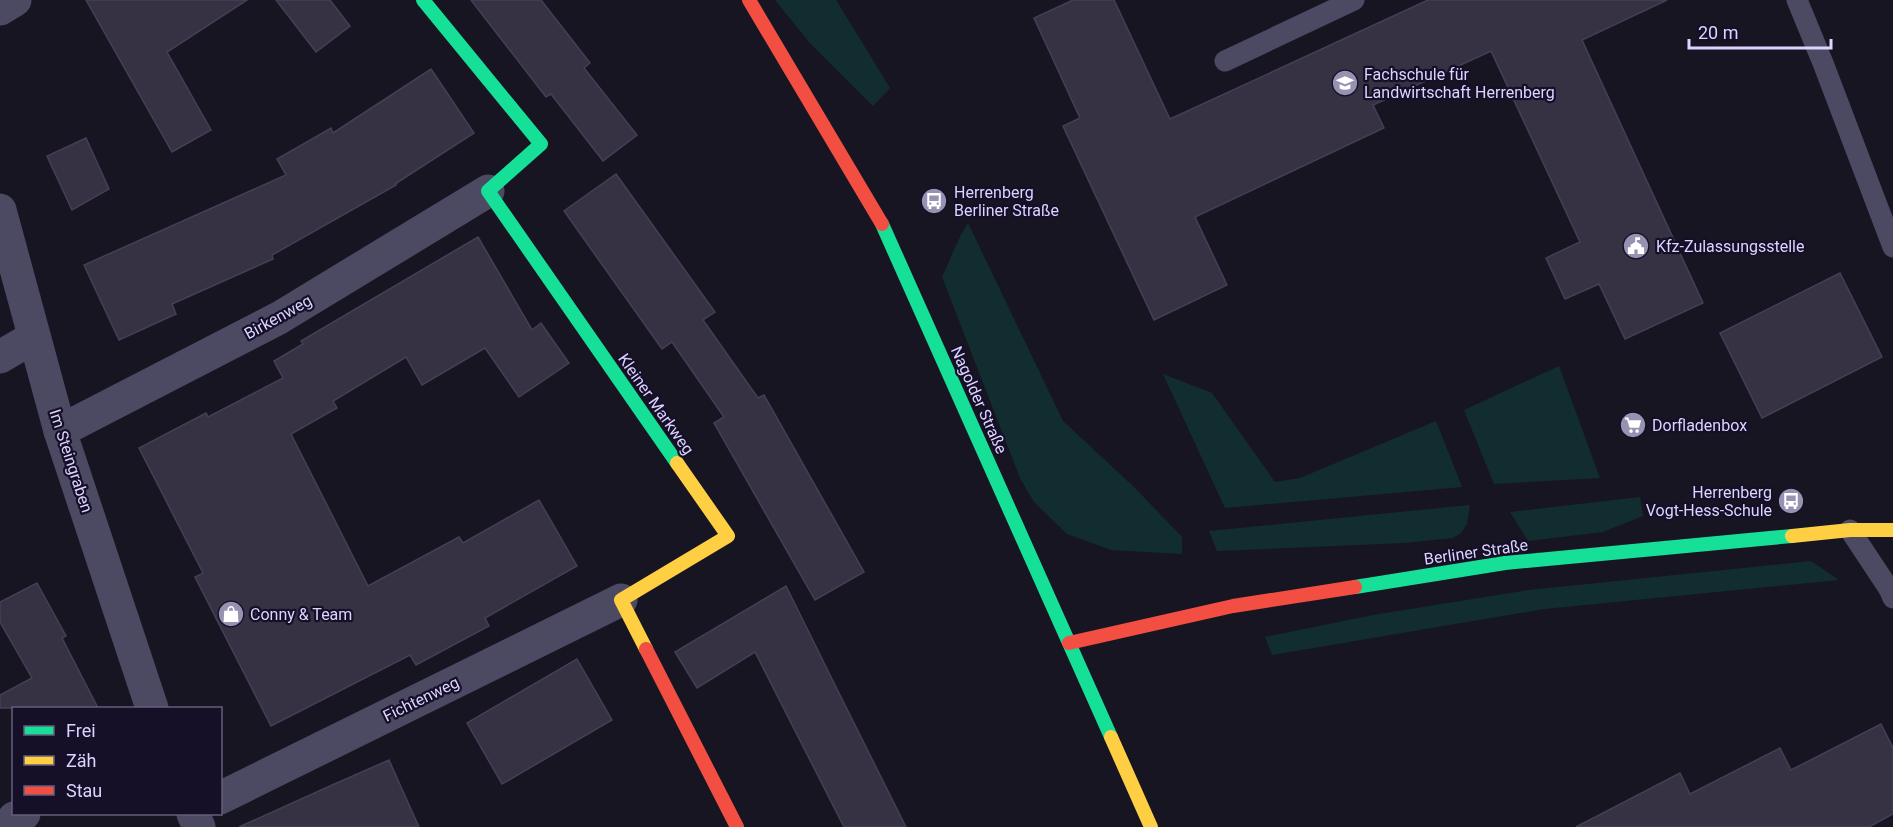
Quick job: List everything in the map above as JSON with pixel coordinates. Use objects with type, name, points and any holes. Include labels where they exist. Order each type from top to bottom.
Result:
[{"type":"street","points":[[0,9],[15,0]]},
{"type":"street","points":[[423,0],[541,144],[488,191]]},
{"type":"street","name":"Nagolder Straße","points":[[749,0],[885,229],[1151,827]]},
{"type":"street","name":"Birkenweg","points":[[60,431],[279,318],[488,191]]},
{"type":"street","name":"Kleiner Markweg","points":[[488,191],[728,536],[621,600]]},
{"type":"street","name":"Im Steingraben","points":[[0,210],[60,431],[152,707]]},
{"type":"street","points":[[0,357],[34,337]]},
{"type":"street","name":"Berliner Straße","points":[[1069,643],[1233,606],[1505,564],[1850,530],[1893,530]]},
{"type":"street","points":[[621,600],[737,827]]},
{"type":"street","name":"Fichtenweg","points":[[222,797],[621,600]]},
{"type":"street","points":[[18,827],[14,818],[20,815]]},
{"type":"lane","points":[[1225,61],[1354,0]]},
{"type":"lane","points":[[1797,0],[1893,246]]},
{"type":"lane","points":[[1850,530],[1893,598]]},
{"type":"green space","points":[[775,0],[836,0],[890,88],[873,106],[810,43]]},
{"type":"green space","points":[[968,223],[1063,421],[1134,487],[1182,537],[1182,554],[1111,550],[1067,534],[1034,502],[1020,478],[942,277]]},
{"type":"green space","points":[[1559,366],[1600,478],[1494,484],[1464,410]]},
{"type":"green space","points":[[1163,374],[1212,393],[1275,482],[1300,478],[1436,421],[1462,487],[1225,508]]},
{"type":"green space","points":[[1640,497],[1643,516],[1603,532],[1528,541],[1510,512]]},
{"type":"green space","points":[[1470,505],[1467,524],[1461,533],[1453,538],[1403,543],[1217,551],[1209,531]]},
{"type":"green space","points":[[1811,561],[1839,580],[1544,609],[1272,655],[1265,637],[1373,615],[1529,590]]},
{"type":"building","points":[[86,0],[247,0],[167,52],[211,130],[172,152]]},
{"type":"building","points":[[276,0],[330,0],[350,26],[316,52]]},
{"type":"building","points":[[471,0],[541,0],[590,63],[584,68],[637,135],[603,161],[551,94],[546,97]]},
{"type":"building","points":[[1073,0],[1114,0],[1170,119],[1428,0],[1667,0],[1582,40],[1703,303],[1625,339],[1599,284],[1565,299],[1546,258],[1580,242],[1491,51],[1373,105],[1384,128],[1195,217],[1227,285],[1154,320],[1063,126],[1080,118],[1034,18]]},
{"type":"building","points":[[431,69],[474,133],[396,185],[272,255],[273,259],[172,304],[176,314],[119,340],[84,265],[286,175],[277,159],[331,128],[333,133]]},
{"type":"building","points":[[86,138],[109,189],[72,210],[47,156]]},
{"type":"building","points":[[616,174],[715,312],[703,320],[758,398],[764,395],[864,572],[815,600],[714,423],[724,417],[672,342],[662,349],[564,211]]},
{"type":"building","points":[[478,237],[532,330],[541,323],[569,363],[519,397],[485,348],[422,385],[406,357],[333,401],[337,408],[291,434],[368,586],[459,537],[463,543],[539,500],[577,566],[485,618],[489,626],[416,665],[410,655],[271,726],[195,577],[203,573],[139,448],[206,413],[208,417],[283,378],[274,361],[303,344],[301,341]]},
{"type":"building","points":[[1840,273],[1882,357],[1762,418],[1720,333]]},
{"type":"building","points":[[37,583],[66,636],[62,638],[97,707],[0,708],[0,695],[32,678],[0,622],[0,602]]},
{"type":"building","points":[[786,586],[906,827],[844,827],[755,652],[697,688],[675,652]]},
{"type":"building","points":[[577,659],[612,720],[502,784],[467,723]]},
{"type":"building","points":[[1881,724],[1893,748],[1893,814],[1869,827],[1576,827],[1680,773],[1690,794],[1780,748],[1791,770]]},
{"type":"building","points":[[389,760],[419,827],[239,827],[330,786]]},
{"type":"traffic: fast","points":[[423,0],[541,144],[488,191],[677,463]]},
{"type":"traffic: fast","points":[[882,224],[1111,737]]},
{"type":"traffic: fast","points":[[1355,587],[1505,563],[1792,536]]},
{"type":"traffic: slow","points":[[646,649],[621,600],[728,536],[677,463]]},
{"type":"traffic: slow","points":[[1792,536],[1850,530],[1893,530]]},
{"type":"traffic: slow","points":[[1111,737],[1151,827]]},
{"type":"traffic: jam","points":[[749,0],[882,224]]},
{"type":"traffic: jam","points":[[1069,643],[1233,606],[1355,587]]},
{"type":"traffic: jam","points":[[646,649],[737,827]]},
{"type":"place","name":"Fachschule für Landwirtschaft Herrenberg","points":[[1345,83]]},
{"type":"place","name":"Herrenberg Berliner Straße","points":[[934,201]]},
{"type":"place","name":"Kfz-Zulassungsstelle","points":[[1636,246]]},
{"type":"place","name":"Dorfladenbox","points":[[1633,425]]},
{"type":"place","name":"Herrenberg Vogt-Hess-Schule","points":[[1791,501]]},
{"type":"place","name":"Conny & Team","points":[[231,614]]}]
